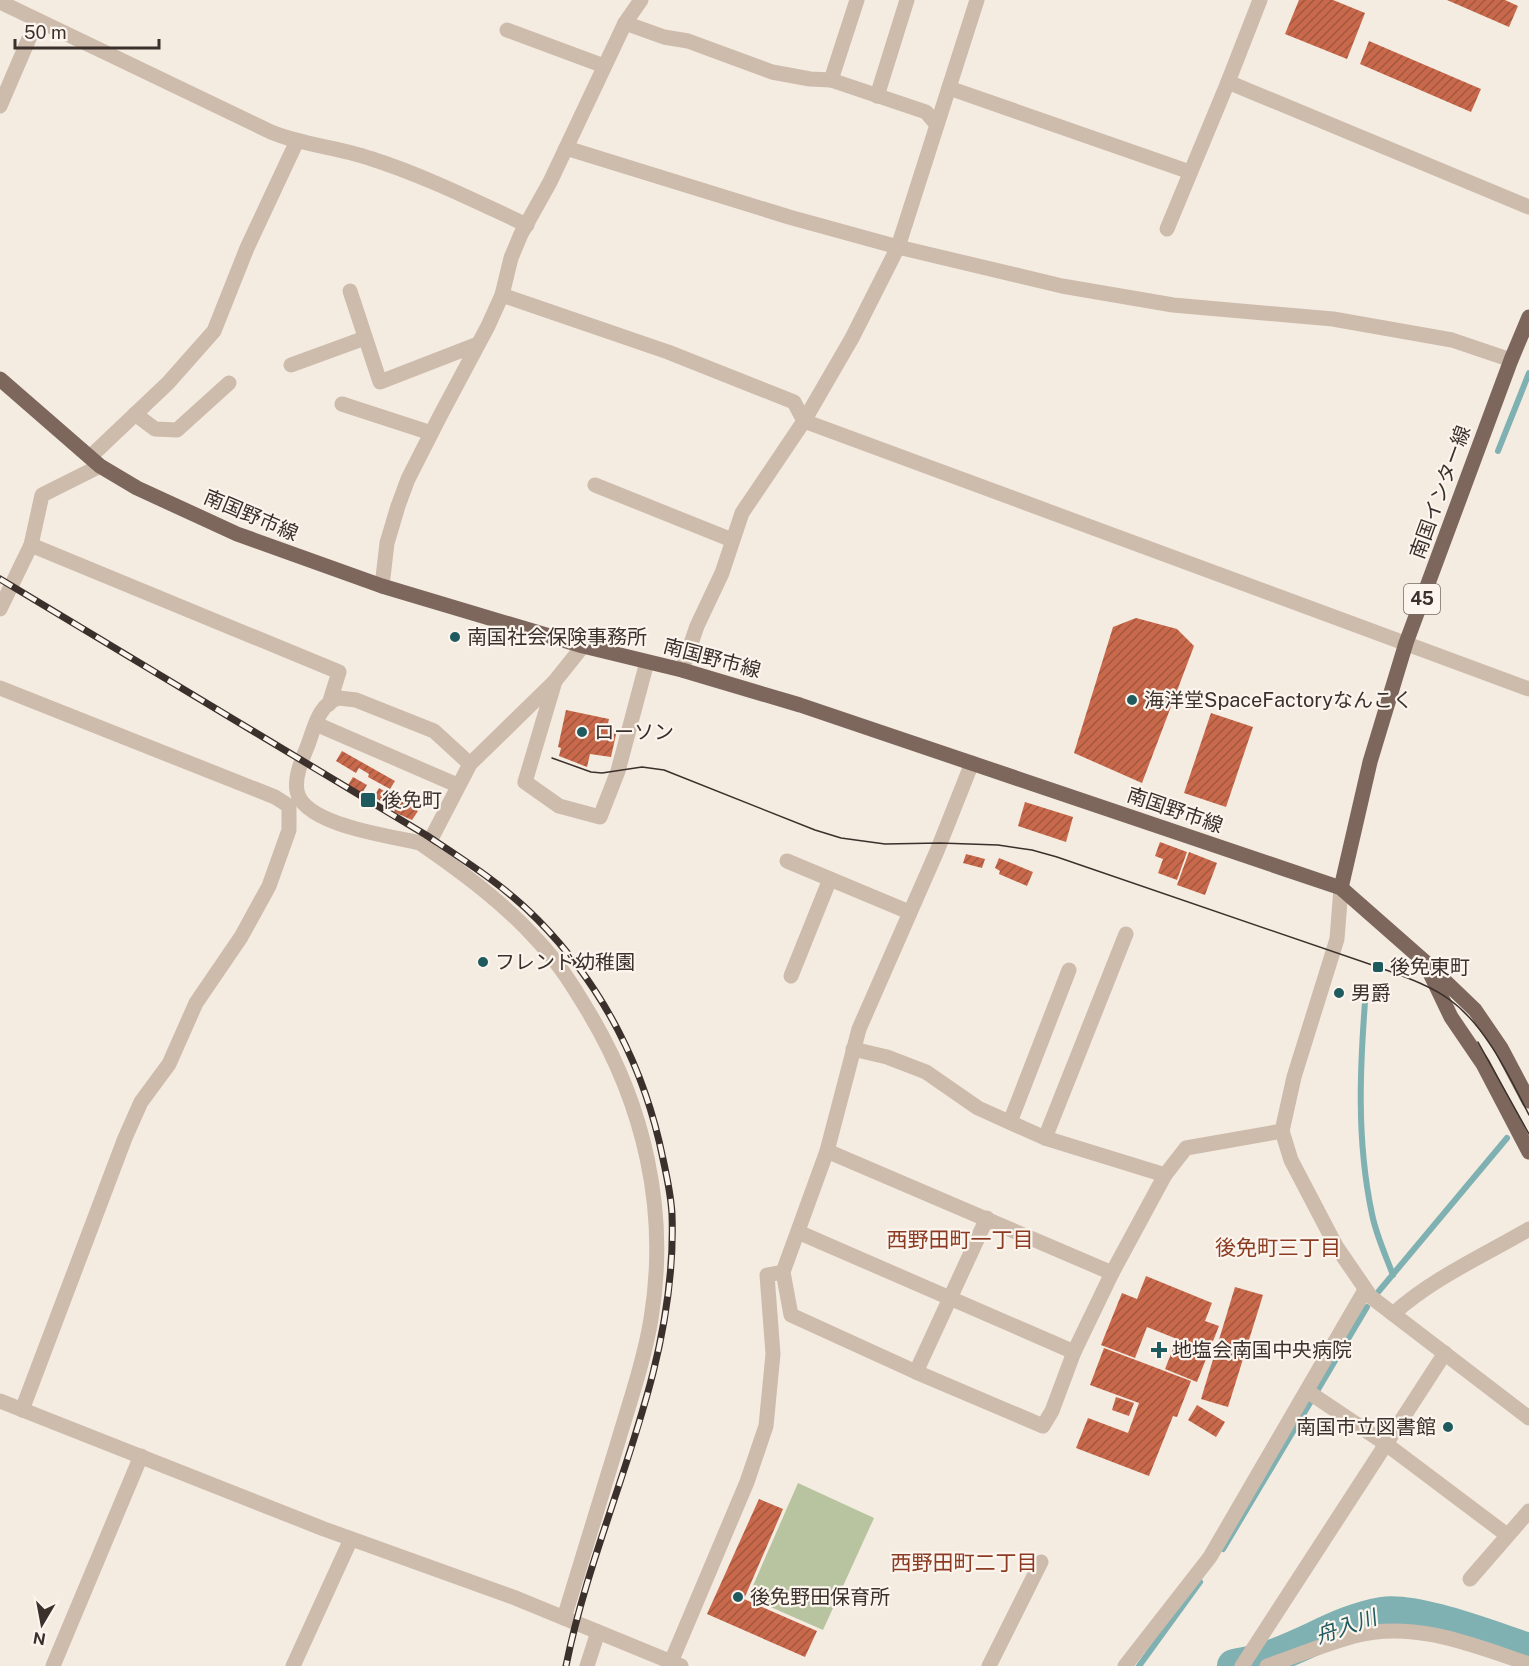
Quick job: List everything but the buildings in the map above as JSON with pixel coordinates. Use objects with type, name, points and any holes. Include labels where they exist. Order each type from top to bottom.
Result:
[{"type":"main road","name":"南国インター線","points":[[1341,888],[1370,762],[1406,643],[1529,317]]},
{"type":"main road","name":"南国野市線","points":[[0,379],[95,461],[137,488],[237,534],[382,586],[583,646],[682,670],[800,705],[1341,888]]},
{"type":"main road","points":[[1341,888],[1425,961],[1475,1010],[1501,1048],[1529,1101]]},
{"type":"main road","points":[[1425,961],[1451,1017],[1483,1064],[1529,1152]]},
{"type":"street","points":[[382,586],[387,543],[398,507],[431,434],[488,326],[502,295],[511,258],[526,225],[566,148],[625,22],[642,0]]},
{"type":"street","points":[[831,80],[857,0]]},
{"type":"street","points":[[877,96],[907,0]]},
{"type":"street","points":[[682,670],[697,626],[722,573],[742,513],[804,421],[852,338],[898,247],[977,0]]},
{"type":"street","points":[[1167,229],[1260,0]]},
{"type":"street","points":[[0,2],[271,132],[297,141],[370,158],[462,195],[526,225]]},
{"type":"street","points":[[0,106],[37,20]]},
{"type":"street","points":[[625,22],[664,37],[688,41],[772,72],[810,79],[831,80],[926,112],[938,124]]},
{"type":"street","points":[[507,30],[604,66]]},
{"type":"street","points":[[1228,82],[1529,207]]},
{"type":"street","points":[[949,88],[1191,172]]},
{"type":"street","points":[[0,609],[31,545],[42,495],[95,461],[135,414],[168,383],[214,332],[248,248],[297,141]]},
{"type":"street","points":[[566,148],[789,217],[898,247],[1062,286],[1173,305],[1333,319],[1452,340],[1511,360]]},
{"type":"street","points":[[350,291],[380,382],[478,344]]},
{"type":"street","points":[[502,295],[668,351],[794,402],[804,421],[1529,689]]},
{"type":"street","points":[[291,365],[365,338]]},
{"type":"street","points":[[135,414],[155,429],[177,430],[229,383]]},
{"type":"street","points":[[342,404],[431,434]]},
{"type":"street","points":[[595,485],[732,540]]},
{"type":"street","points":[[31,545],[339,672],[328,704]]},
{"type":"street","points":[[420,843],[434,835],[464,775],[555,681],[583,646]]},
{"type":"street","points":[[555,681],[525,782],[559,806],[600,817],[618,771],[647,662]]},
{"type":"street","points":[[0,688],[274,797],[295,803],[333,823],[420,843],[460,871],[503,908],[538,941],[567,977],[600,1032],[628,1089],[645,1143],[656,1224],[656,1266],[651,1319],[625,1420],[564,1618]]},
{"type":"street","points":[[22,1410],[121,1148],[141,1102],[169,1064],[196,1003],[242,937],[268,886],[289,830],[298,775],[321,712],[333,700],[347,698],[434,731],[464,775]]},
{"type":"street","points":[[316,724],[464,775]]},
{"type":"street","points":[[972,763],[937,851],[859,1029],[826,1151],[783,1272],[791,1315],[1043,1426],[1052,1410],[1074,1352],[1112,1273],[1165,1175],[1186,1148],[1282,1131]]},
{"type":"street","points":[[787,861],[909,912]]},
{"type":"street","points":[[791,976],[830,879]]},
{"type":"street","points":[[1341,888],[1337,939],[1294,1077],[1282,1131],[1291,1160],[1340,1253],[1371,1297],[1529,1418]]},
{"type":"street","points":[[1045,1138],[1126,934]]},
{"type":"street","points":[[1010,1122],[1069,970]]},
{"type":"street","points":[[853,1049],[887,1057],[926,1072],[978,1108],[1045,1138],[1165,1175]]},
{"type":"street","points":[[826,1151],[1112,1273]]},
{"type":"street","points":[[916,1372],[987,1218]]},
{"type":"street","points":[[1393,1314],[1431,1284],[1529,1229]]},
{"type":"street","points":[[798,1232],[1074,1352]]},
{"type":"street","points":[[0,1401],[351,1539],[513,1597],[676,1664],[747,1482],[766,1426],[773,1354],[767,1275],[783,1272]]},
{"type":"street","points":[[1125,1666],[1210,1557],[1365,1290]]},
{"type":"street","points":[[1242,1666],[1445,1353]]},
{"type":"street","points":[[1307,1391],[1386,1444],[1507,1535]]},
{"type":"street","points":[[53,1666],[141,1456]]},
{"type":"street","points":[[1470,1579],[1529,1511]]},
{"type":"street","points":[[293,1666],[351,1539]]},
{"type":"street","points":[[989,1666],[1041,1562]]},
{"type":"street","points":[[1267,1666],[1355,1636],[1391,1630],[1416,1631],[1459,1641],[1529,1664]]},
{"type":"street","points":[[587,1666],[598,1632]]},
{"type":"green space","points":[[798,1483],[874,1518],[823,1630],[748,1597]]},
{"type":"waterway","points":[[1498,451],[1529,373]]},
{"type":"waterway","points":[[1366,989],[1361,1073],[1363,1158],[1374,1222],[1393,1275]]},
{"type":"waterway","points":[[1379,1291],[1507,1138]]},
{"type":"waterway","points":[[1223,1549],[1367,1307]]},
{"type":"waterway","points":[[1139,1666],[1200,1582]]},
{"type":"waterway","name":"舟入川","points":[[1234,1666],[1276,1655],[1366,1617],[1397,1613],[1434,1620],[1529,1650]]},
{"type":"tram line","points":[[552,758],[591,772],[602,773],[642,767],[664,770],[815,830],[841,838],[885,844],[998,845],[1032,850],[1378,967],[1434,990],[1463,1011],[1486,1038],[1529,1115]]},
{"type":"tram line","points":[[1478,1042],[1529,1134]]},
{"type":"railway","points":[[0,579],[426,835],[484,874],[538,920],[561,946],[601,1001],[618,1031],[645,1093],[670,1193],[672,1214],[670,1274],[662,1334],[653,1373],[574,1629],[566,1666]]},
{"type":"place","name":"南国社会保険事務所","points":[[455,637]]},
{"type":"place","name":"海洋堂SpaceFactoryなんこく","points":[[1132,700]]},
{"type":"place","name":"ローソン","points":[[582,732]]},
{"type":"place","name":"後免町","points":[[368,800]]},
{"type":"place","name":"フレンド幼稚園","points":[[483,962]]},
{"type":"place","name":"後免東町","points":[[1378,967]]},
{"type":"place","name":"男爵","points":[[1339,993]]},
{"type":"place","name":"地塩会南国中央病院","points":[[1159,1350]]},
{"type":"place","name":"南国市立図書館","points":[[1448,1427]]},
{"type":"place","name":"後免野田保育所","points":[[738,1597]]},
{"type":"district","name":"西野田町一丁目","points":[[960,1240]]},
{"type":"district","name":"後免町三丁目","points":[[1278,1248]]},
{"type":"district","name":"西野田町二丁目","points":[[964,1563]]}]
